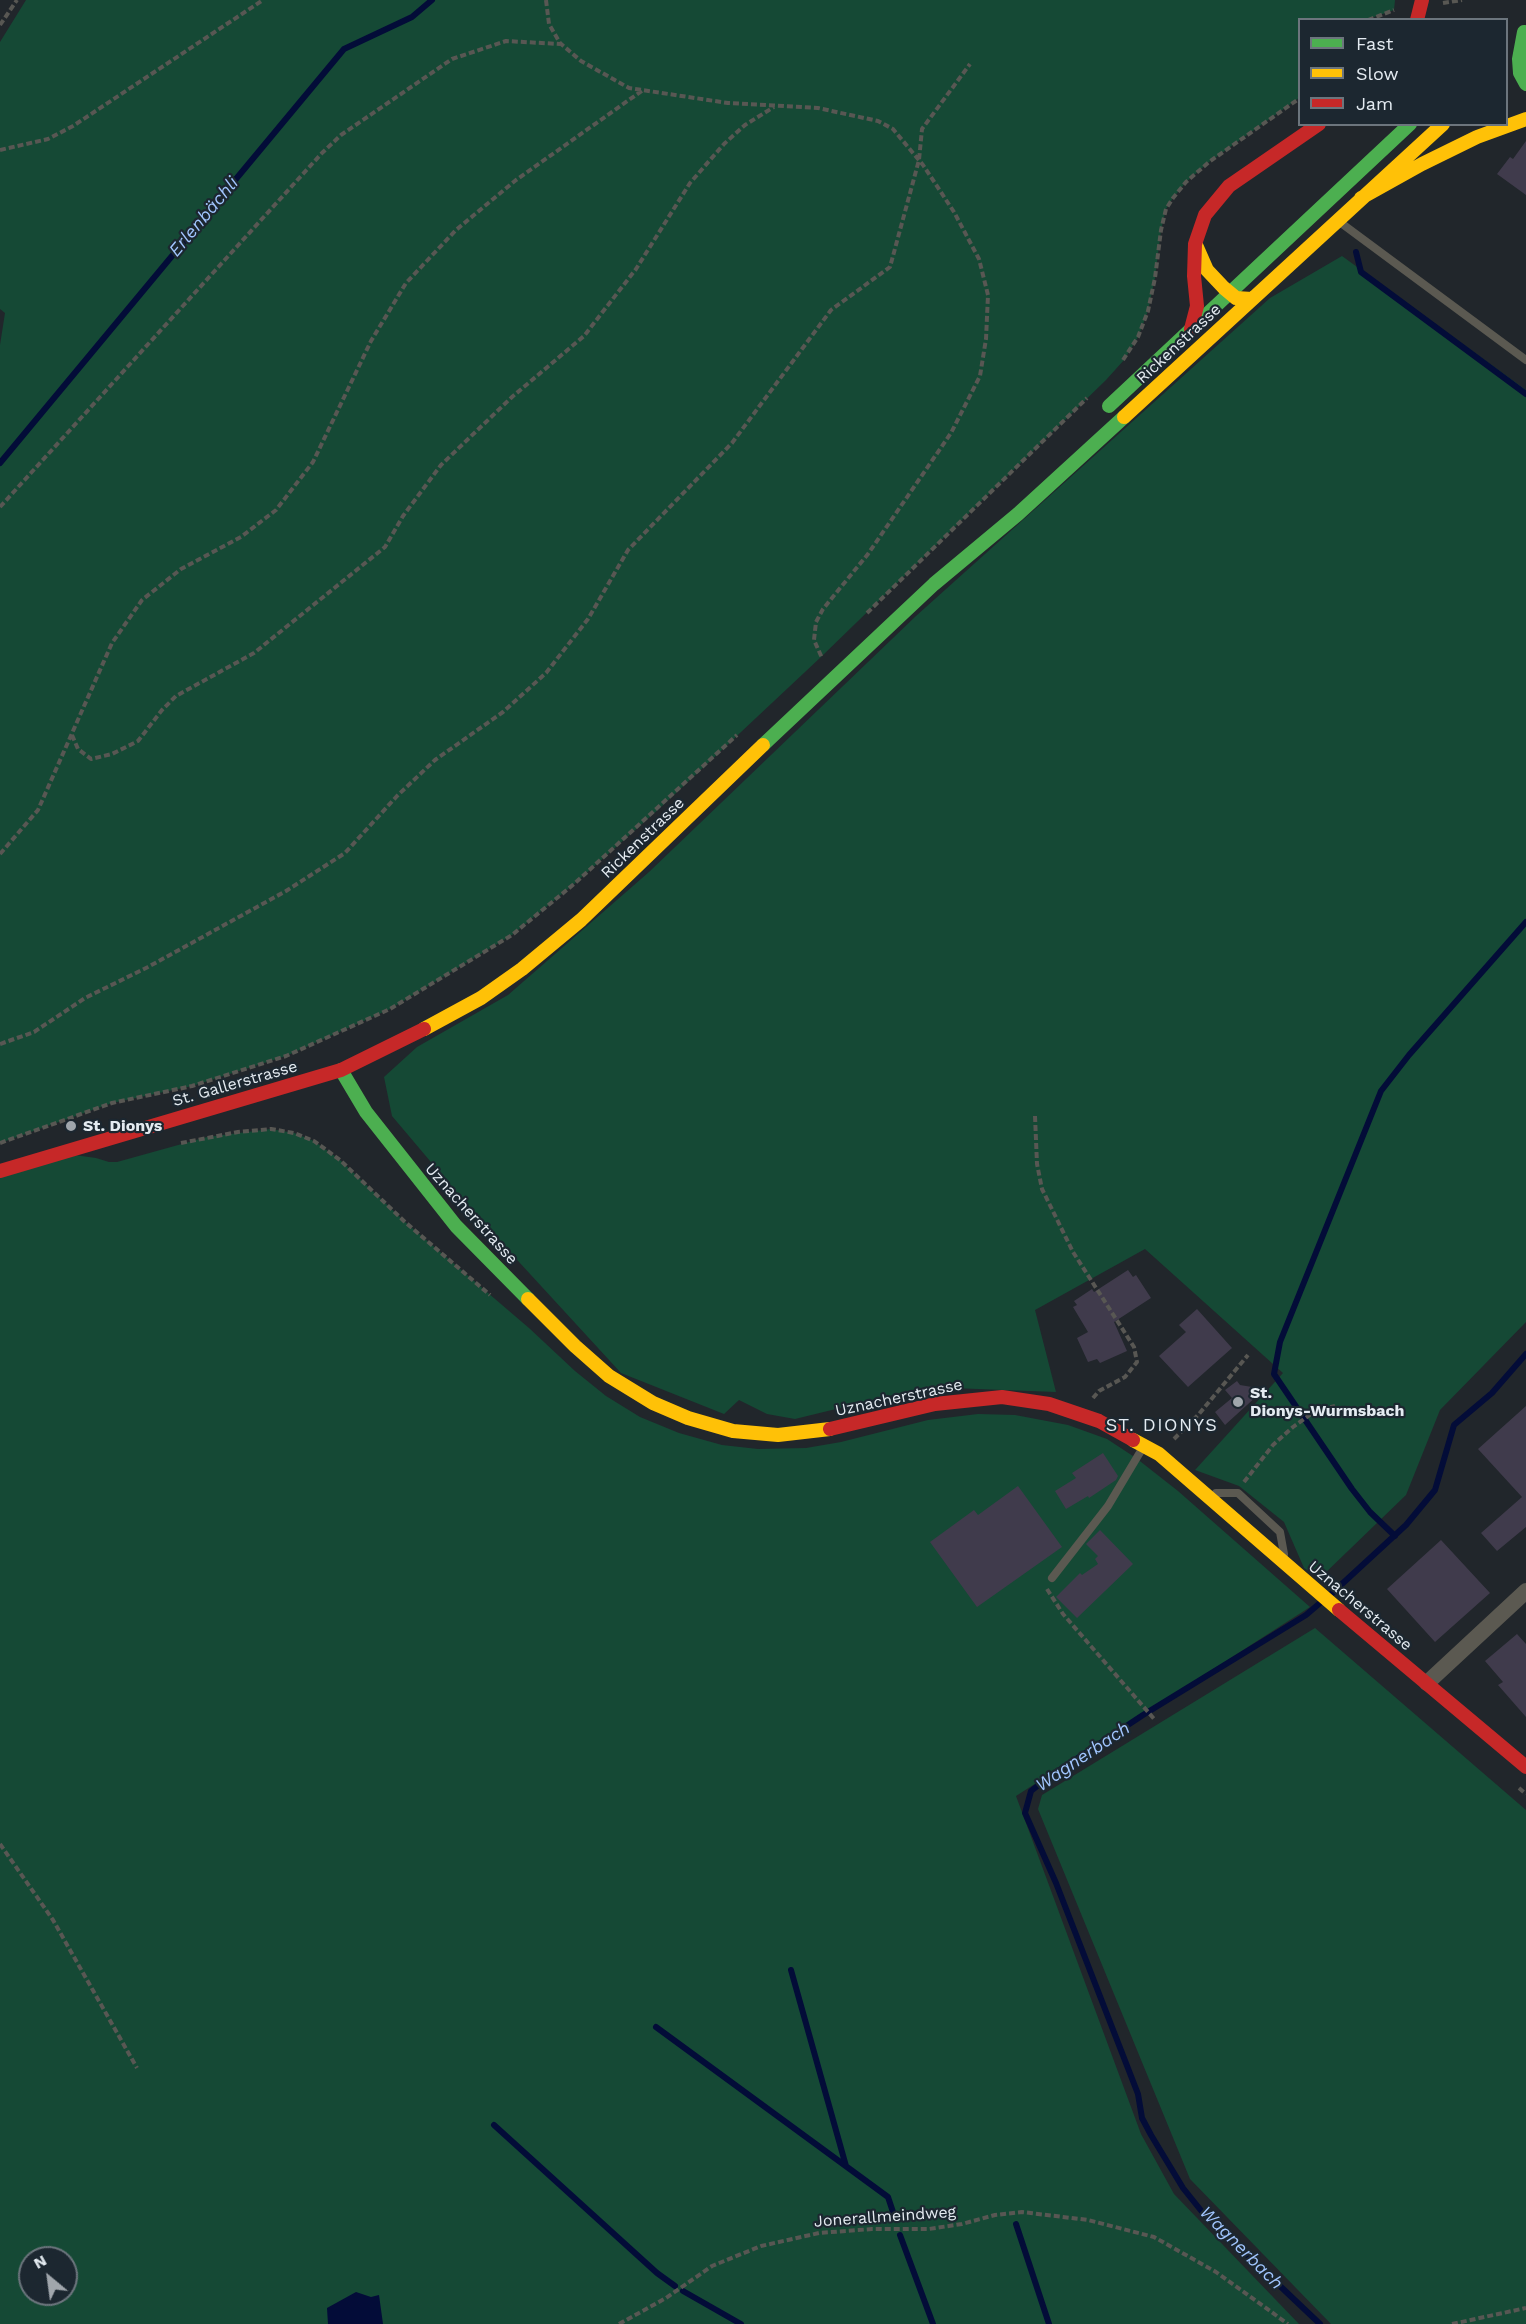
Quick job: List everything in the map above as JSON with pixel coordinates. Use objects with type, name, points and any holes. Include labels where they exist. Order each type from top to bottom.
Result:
[{"type":"main road","points":[[1418,18],[1422,0]]},
{"type":"main road","points":[[1508,42],[1525,31]]},
{"type":"main road","points":[[1525,31],[1520,73],[1526,84]]},
{"type":"main road","points":[[1508,68],[1523,57]]},
{"type":"main road","points":[[1360,198],[1468,142],[1526,119]]},
{"type":"main road","points":[[1191,329],[1197,306],[1194,276],[1195,244],[1205,214],[1229,186],[1316,126]]},
{"type":"main road","name":"Rickenstrasse","points":[[1099,415],[1408,126]]},
{"type":"main road","name":"Rickenstrasse","points":[[341,1070],[481,998],[522,969],[582,920],[837,674],[934,584],[1018,514],[1441,126]]},
{"type":"main road","points":[[1195,244],[1208,270],[1230,293],[1236,298],[1252,299]]},
{"type":"main road","name":"Rickenstrasse","points":[[934,584],[965,543],[989,520]]},
{"type":"main road","name":"St. Gallerstrasse","points":[[0,1171],[341,1070]]},
{"type":"main road","name":"Uznacherstrasse","points":[[341,1070],[366,1112],[456,1226],[574,1346],[609,1376],[653,1403],[688,1418],[734,1431],[778,1435],[835,1428],[934,1404],[1002,1396],[1049,1404],[1099,1420],[1159,1454],[1286,1565],[1526,1767]]},
{"type":"street","points":[[1427,1683],[1526,1592]]},
{"type":"lane","points":[[1337,220],[1526,359]]},
{"type":"lane","points":[[1052,1578],[1108,1506],[1144,1446]]},
{"type":"lane","points":[[1204,1493],[1238,1493],[1280,1532],[1286,1565]]},
{"type":"path","points":[[0,25],[17,0]]},
{"type":"path","points":[[0,150],[48,139],[74,126],[263,0]]},
{"type":"path","points":[[546,0],[549,24],[561,44],[588,65],[629,88],[728,103],[818,108],[878,122],[893,129],[919,160],[954,212],[979,259],[988,295],[986,339],[980,376],[951,433],[868,554],[823,609],[816,622],[814,640],[821,657],[837,674]]},
{"type":"path","points":[[1443,3],[1462,0]]},
{"type":"path","points":[[1373,18],[1394,10]]},
{"type":"path","points":[[0,507],[322,153],[341,135],[452,59],[506,41],[561,44]]},
{"type":"path","points":[[0,1044],[34,1032],[85,998],[148,967],[286,891],[345,853],[397,796],[435,760],[503,712],[546,673],[588,619],[628,550],[732,443],[831,310],[890,267],[919,160],[922,129],[970,64]]},
{"type":"path","points":[[0,854],[38,810],[111,642],[142,600],[181,569],[241,537],[276,510],[313,462],[371,341],[406,282],[456,230],[516,180],[643,90]]},
{"type":"path","points":[[1118,366],[1138,337],[1148,311],[1161,230],[1166,209],[1173,198],[1186,182],[1209,162],[1298,99]]},
{"type":"path","points":[[72,734],[78,749],[91,759],[112,754],[138,741],[176,696],[254,653],[385,547],[403,516],[441,465],[512,397],[584,336],[636,269],[690,183],[745,125],[775,106]]},
{"type":"path","points":[[863,616],[1089,396]]},
{"type":"path","points":[[813,665],[830,649]]},
{"type":"path","points":[[0,1143],[112,1103],[192,1086],[286,1056],[390,1009],[512,935],[583,877],[745,728]]},
{"type":"path","points":[[1035,1116],[1037,1164],[1042,1189],[1073,1252],[1134,1347],[1137,1362],[1125,1377],[1100,1390],[1079,1414]]},
{"type":"path","points":[[176,1144],[271,1129],[294,1133],[314,1141],[340,1160],[405,1222],[496,1300]]},
{"type":"path","points":[[1159,1454],[1199,1414],[1248,1355]]},
{"type":"path","points":[[1238,1493],[1251,1472],[1273,1445],[1293,1427],[1315,1411],[1335,1406]]},
{"type":"path","points":[[1052,1578],[1046,1589],[1063,1614],[1155,1720]]},
{"type":"path","points":[[0,1844],[53,1920],[137,2068]]},
{"type":"path","name":"Jonerallmeindweg","points":[[619,2324],[666,2298],[712,2266],[761,2246],[828,2232],[929,2229],[962,2224],[994,2215],[1022,2212],[1088,2220],[1154,2237],[1216,2272],[1288,2324]]},
{"type":"path","points":[[1452,2324],[1526,2308]]},
{"type":"green space","points":[[26,0],[1395,0],[1394,10],[1371,18],[1298,18],[1298,99],[1209,162],[1186,182],[1173,198],[1166,209],[1161,230],[1148,311],[1138,337],[1124,360],[821,657],[660,808],[512,935],[390,1009],[286,1056],[192,1086],[112,1103],[0,1143],[0,345],[5,313],[0,309],[0,42]]},
{"type":"green space","points":[[1342,256],[1526,390],[1526,1322],[1440,1410],[1406,1495],[1320,1578],[1304,1568],[1284,1522],[1239,1486],[1195,1470],[1283,1373],[1145,1249],[1035,1310],[1056,1392],[926,1387],[795,1419],[767,1414],[739,1400],[724,1414],[621,1373],[474,1213],[392,1116],[384,1077],[417,1047],[508,995],[649,872],[916,616],[1270,298]]},
{"type":"green space","points":[[271,1129],[294,1133],[314,1141],[340,1160],[405,1222],[529,1328],[575,1371],[606,1396],[640,1417],[679,1433],[722,1445],[758,1449],[806,1448],[841,1442],[928,1420],[978,1414],[1015,1415],[1068,1425],[1107,1439],[1136,1458],[1178,1491],[1310,1607],[1016,1796],[1141,2134],[1174,2194],[1299,2324],[0,2324],[0,1171],[60,1153],[117,1162],[207,1137]]},
{"type":"green space","points":[[1315,1628],[1526,1810],[1526,2324],[1331,2324],[1190,2179],[1038,1809],[1042,1795]]},
{"type":"shaded area","points":[[356,2292],[371,2297],[379,2295],[383,2324],[328,2324],[327,2308]]},
{"type":"building","points":[[1526,141],[1526,195],[1497,174],[1510,157],[1513,159]]},
{"type":"building","points":[[1128,1270],[1133,1277],[1136,1275],[1151,1298],[1114,1322],[1127,1351],[1100,1363],[1097,1359],[1088,1362],[1077,1338],[1088,1332],[1073,1307],[1077,1305],[1074,1301],[1092,1289],[1094,1292]]},
{"type":"building","points":[[1197,1309],[1232,1348],[1188,1387],[1159,1356],[1186,1332],[1179,1325]]},
{"type":"building","name":"St. Dionys-Wurmsbach","points":[[1237,1381],[1240,1385],[1252,1387],[1258,1395],[1225,1425],[1215,1412],[1232,1398],[1225,1390]]},
{"type":"building","points":[[1526,1406],[1526,1527],[1497,1551],[1481,1533],[1522,1497],[1478,1449]]},
{"type":"building","points":[[1103,1453],[1118,1476],[1116,1480],[1089,1498],[1088,1496],[1066,1509],[1055,1491],[1076,1478],[1072,1473]]},
{"type":"building","points":[[1018,1486],[1062,1547],[977,1607],[930,1542],[974,1510],[978,1515]]},
{"type":"building","points":[[1100,1530],[1133,1564],[1077,1618],[1056,1597],[1080,1573],[1082,1575],[1098,1564],[1095,1559],[1098,1556],[1086,1544]]},
{"type":"building","points":[[1441,1540],[1490,1593],[1435,1642],[1387,1589]]},
{"type":"building","points":[[1517,1634],[1526,1644],[1526,1717],[1498,1685],[1503,1682],[1485,1661]]},
{"type":"waterway","name":"Erlenbächli","points":[[0,463],[344,49],[412,17],[432,0]]},
{"type":"waterway","points":[[1356,252],[1361,272],[1526,394]]},
{"type":"waterway","points":[[1395,1536],[1370,1512],[1352,1489],[1274,1374],[1280,1342],[1381,1091],[1409,1055],[1526,922]]},
{"type":"waterway","name":"Wagnerbach","points":[[1330,1595],[1406,1525],[1435,1490],[1454,1425],[1492,1393],[1526,1354]]},
{"type":"waterway","name":"Wagnerbach","points":[[1320,1603],[1306,1615],[1143,1715],[1049,1777],[1031,1791],[1025,1813],[1056,1883],[1138,2094],[1142,2118],[1151,2135],[1183,2188],[1203,2213],[1320,2324]]},
{"type":"waterway","points":[[791,1970],[846,2166]]},
{"type":"waterway","points":[[656,2027],[888,2197],[895,2218]]},
{"type":"waterway","points":[[494,2125],[657,2273],[675,2286]]},
{"type":"waterway","points":[[1016,2224],[1049,2324]]},
{"type":"waterway","points":[[900,2235],[933,2324]]},
{"type":"waterway","points":[[683,2291],[741,2324]]},
{"type":"traffic: fast","points":[[1524,32],[1519,59],[1520,73],[1526,84]]},
{"type":"traffic: fast","points":[[1109,406],[1408,126]]},
{"type":"traffic: fast","points":[[763,745],[934,584],[1018,514],[1124,417]]},
{"type":"traffic: fast","points":[[341,1070],[366,1112],[456,1226],[528,1299]]},
{"type":"traffic: slow","points":[[1508,126],[1526,119]]},
{"type":"traffic: slow","points":[[1124,417],[1441,126]]},
{"type":"traffic: slow","points":[[1361,198],[1422,164],[1477,137],[1507,126]]},
{"type":"traffic: slow","points":[[1196,245],[1207,270],[1224,288],[1236,298],[1252,299]]},
{"type":"traffic: slow","points":[[424,1029],[481,998],[522,969],[581,920],[763,745]]},
{"type":"traffic: slow","points":[[528,1299],[609,1376],[653,1403],[688,1418],[733,1431],[778,1435],[830,1429]]},
{"type":"traffic: slow","points":[[1133,1440],[1159,1454],[1339,1610]]},
{"type":"traffic: jam","points":[[1418,18],[1422,0]]},
{"type":"traffic: jam","points":[[1191,329],[1197,306],[1194,276],[1195,244],[1205,215],[1229,186],[1316,126]]},
{"type":"traffic: jam","points":[[0,1171],[341,1070],[424,1029]]},
{"type":"traffic: jam","points":[[830,1429],[935,1404],[1002,1397],[1049,1404],[1099,1421],[1133,1440]]},
{"type":"traffic: jam","points":[[1339,1610],[1526,1767]]},
{"type":"place","name":"St. Dionys","points":[[71,1126]]},
{"type":"place","name":"St. Dionys-Wurmsbach","points":[[1238,1402]]},
{"type":"district","name":"ST. DIONYS","points":[[1162,1426]]}]
